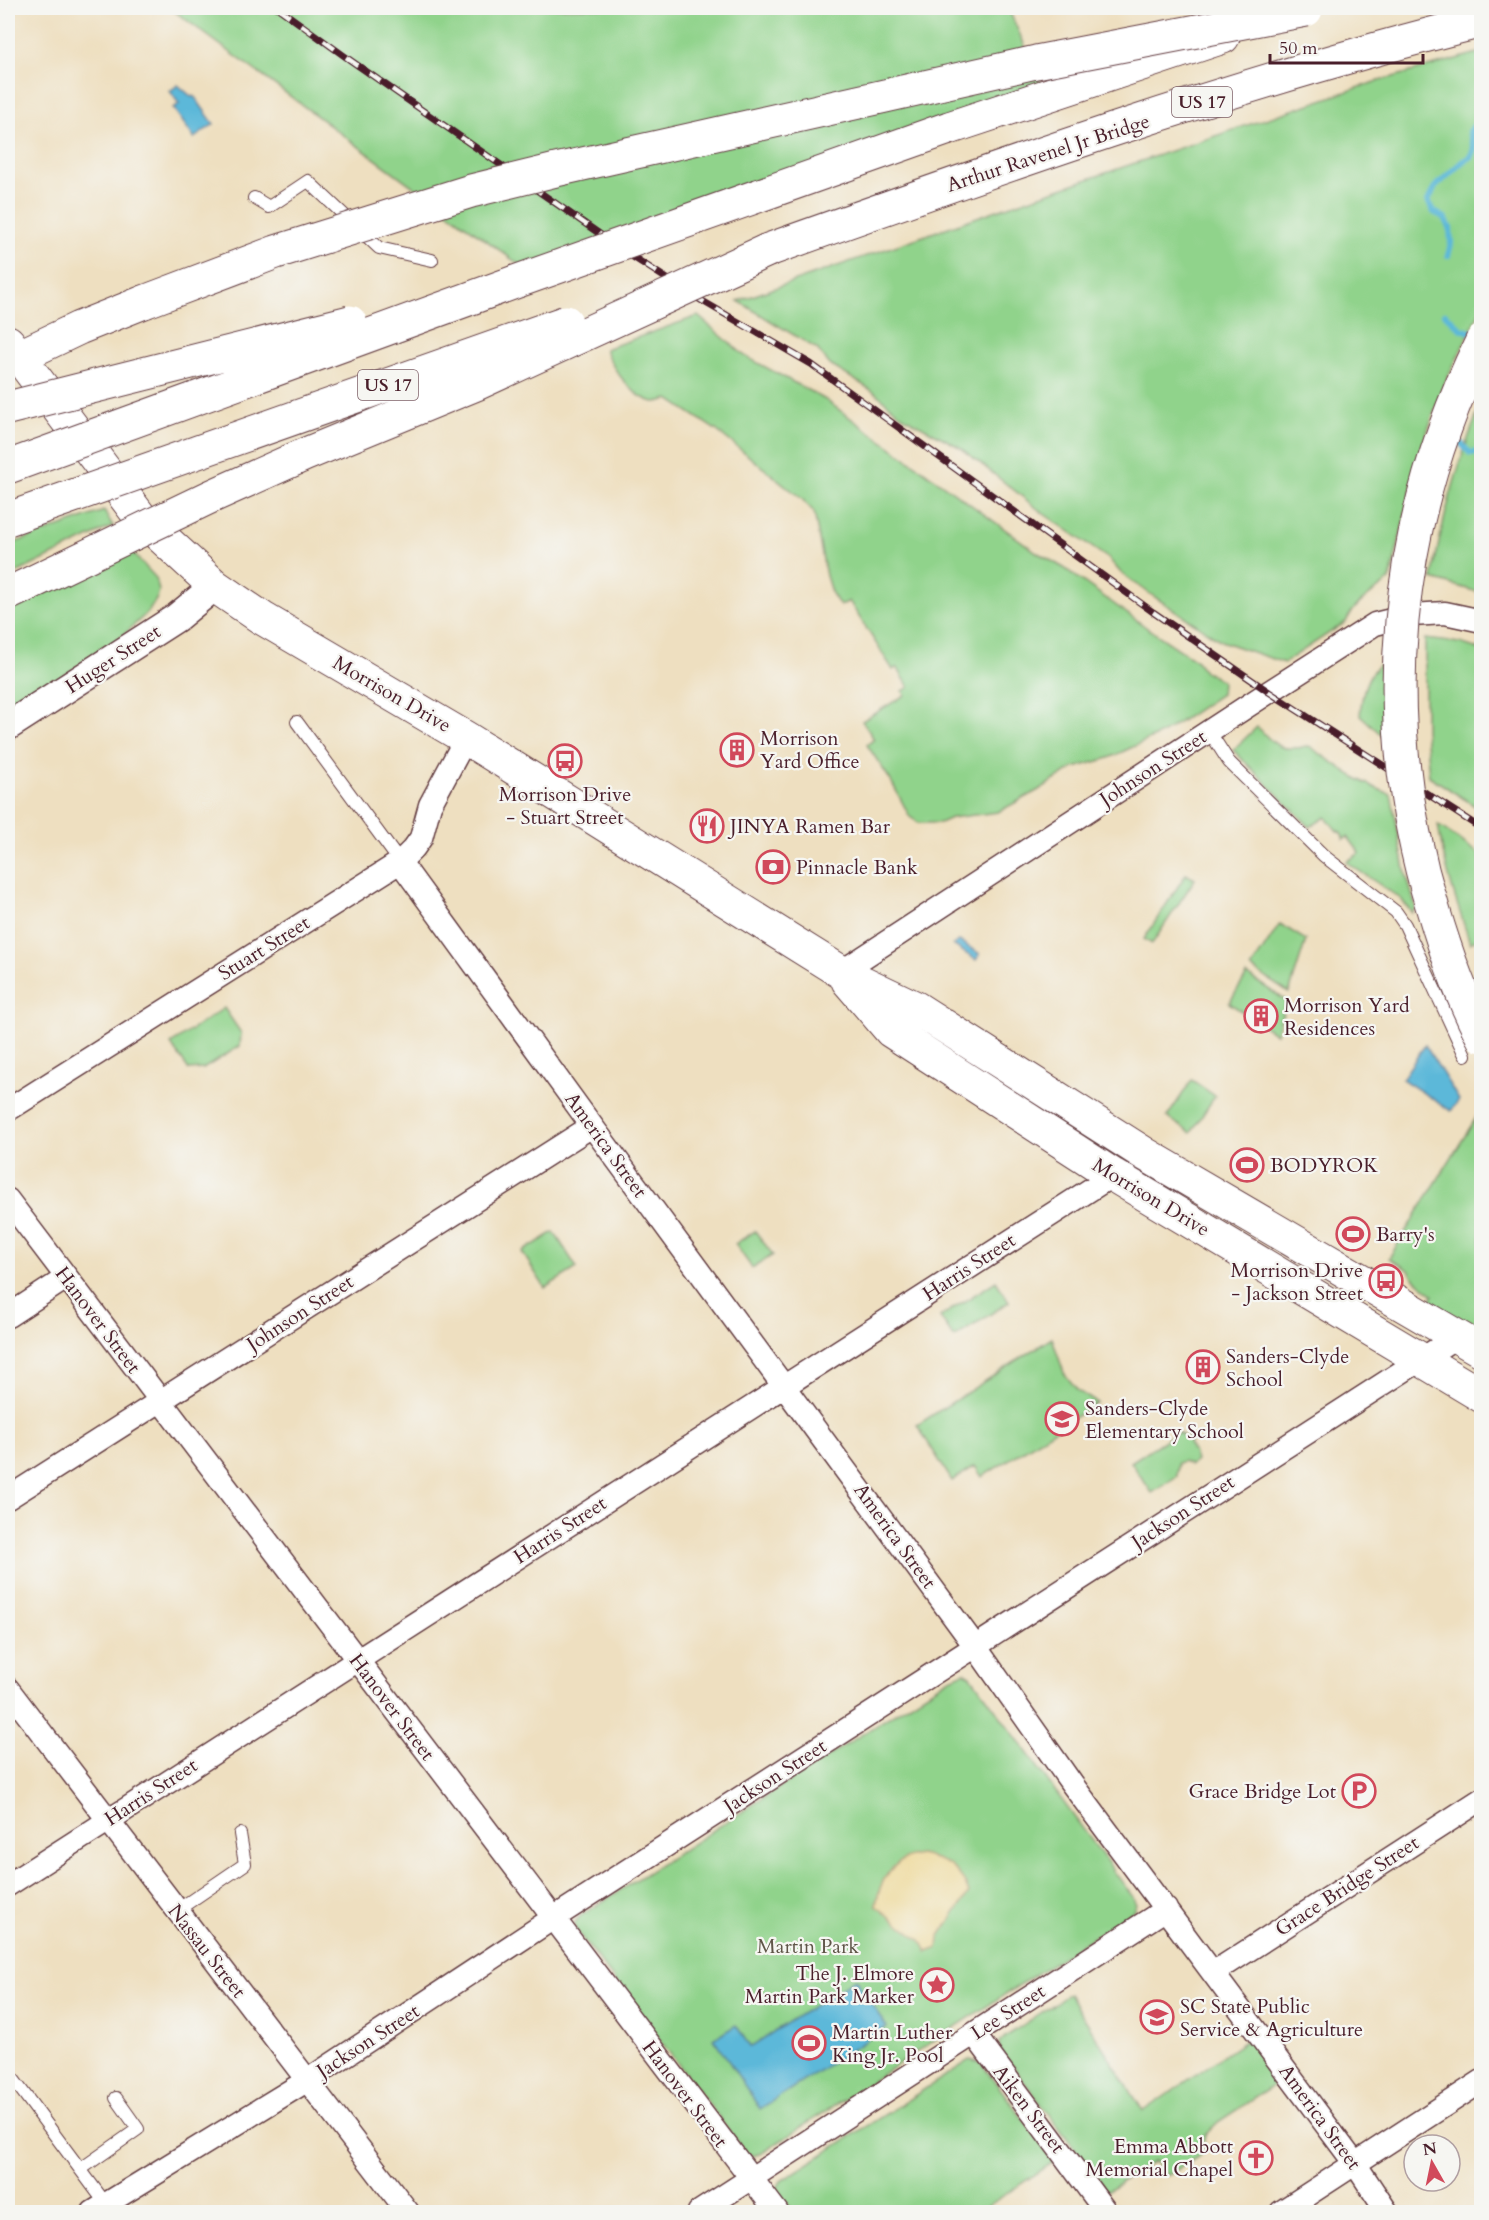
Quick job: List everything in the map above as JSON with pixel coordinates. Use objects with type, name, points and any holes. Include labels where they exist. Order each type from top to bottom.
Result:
[{"type":"main road","name":"US 17","points":[[8,467],[515,282],[949,128],[1310,8]]},
{"type":"main road","points":[[13,350],[79,328],[276,252],[482,188],[1036,62],[1310,8]]},
{"type":"main road","name":"Arthur Ravenel Jr Bridge","points":[[768,250],[1052,150],[1270,80],[1405,40],[1482,21]]},
{"type":"main road","name":"US 17","points":[[8,519],[768,250]]},
{"type":"main road","points":[[8,594],[210,497],[306,454],[476,384],[768,250]]},
{"type":"main road","points":[[8,408],[515,282]]},
{"type":"main road","points":[[1473,1046],[1464,1001],[1442,941],[1421,872],[1401,761],[1398,695],[1404,589],[1427,479],[1462,380],[1482,341]]},
{"type":"main road","name":"Morrison Drive","points":[[13,350],[141,518],[216,586],[262,618],[466,738],[841,972],[916,1008],[1145,1154],[1469,1344]]},
{"type":"main road","name":"Morrison Drive","points":[[841,972],[891,1031],[1113,1175],[1482,1396]]},
{"type":"street","name":"Huger Street","points":[[8,726],[176,618],[216,586]]},
{"type":"street","name":"Johnson Street","points":[[841,972],[1375,624],[1412,615],[1445,613],[1482,621]]},
{"type":"street","name":"Stuart Street","points":[[8,1110],[400,861],[421,838],[430,805],[466,738]]},
{"type":"street","name":"America Street","points":[[400,861],[975,1646],[1072,1784],[1356,2164],[1387,2212]]},
{"type":"street","name":"Johnson Street","points":[[8,1498],[592,1126]]},
{"type":"street","name":"Harris Street","points":[[8,1885],[1113,1175]]},
{"type":"street","name":"Hanover Street","points":[[8,1200],[750,2180],[777,2212]]},
{"type":"street","points":[[8,1316],[66,1278]]},
{"type":"street","name":"Jackson Street","points":[[100,2208],[308,2080],[552,1919],[1422,1358],[1469,1344]]},
{"type":"street","name":"Nassau Street","points":[[8,1689],[408,2212]]},
{"type":"street","name":"Grace Bridge Street","points":[[1214,1973],[1482,1799]]},
{"type":"street","name":"Lee Street","points":[[699,2212],[1166,1910]]},
{"type":"street","name":"Aiken Street","points":[[974,2034],[1106,2212]]},
{"type":"street","points":[[1281,2212],[1482,2081]]},
{"type":"lane","points":[[254,198],[269,207],[308,181],[379,248],[432,260]]},
{"type":"lane","points":[[297,722],[400,861]]},
{"type":"lane","points":[[1209,731],[1229,762],[1324,856],[1396,912],[1473,1046]]},
{"type":"lane","points":[[176,1911],[245,1864],[240,1834]]},
{"type":"lane","points":[[8,2072],[81,2169],[100,2208]]},
{"type":"lane","points":[[81,2169],[138,2129],[116,2098]]},
{"type":"green space","points":[[170,8],[1008,8],[1047,95],[528,271]]},
{"type":"green space","points":[[1481,52],[1481,309],[1443,387],[1425,438],[1390,580],[1365,598],[1346,622],[1284,663],[1221,641],[1153,596],[1121,573],[1109,559],[1044,514],[961,448],[904,417],[873,391],[830,365],[817,349],[738,301],[1020,202],[1372,83]]},
{"type":"green space","points":[[698,316],[745,356],[824,399],[1038,553],[1064,568],[1197,661],[1204,671],[1222,681],[1221,694],[1163,733],[1109,758],[1074,768],[998,812],[951,818],[940,823],[919,823],[910,817],[891,781],[867,745],[874,739],[862,721],[905,695],[903,691],[909,687],[897,667],[893,670],[849,601],[840,606],[831,592],[814,512],[801,498],[716,430],[669,399],[655,402],[647,400],[631,389],[618,373],[605,349]]},
{"type":"green space","points":[[1481,404],[1482,593],[1432,579],[1452,490]]},
{"type":"green space","points":[[104,511],[113,526],[8,577],[8,545]]},
{"type":"green space","points":[[131,551],[156,578],[159,591],[149,611],[116,642],[15,707],[8,698],[8,610]]},
{"type":"green space","points":[[1425,639],[1460,643],[1481,650],[1481,810],[1429,776],[1425,730]]},
{"type":"green space","points":[[1384,661],[1383,694],[1386,739],[1360,715],[1363,692],[1369,678]]},
{"type":"green space","points":[[1257,727],[1280,746],[1291,748],[1309,746],[1358,779],[1391,794],[1405,870],[1416,908],[1412,913],[1401,899],[1346,862],[1360,853],[1348,837],[1344,839],[1340,831],[1338,832],[1326,817],[1310,827],[1233,750]]},
{"type":"green space","points":[[1438,825],[1481,855],[1481,937],[1470,943],[1447,870]]},
{"type":"green space","points":[[1186,874],[1195,879],[1152,944],[1144,939]]},
{"type":"green space","points":[[1280,924],[1306,940],[1289,993],[1251,968]]},
{"type":"green space","points":[[1247,975],[1287,1001],[1276,1034],[1229,1003]]},
{"type":"green space","points":[[224,1008],[241,1033],[240,1046],[203,1069],[189,1070],[171,1044]]},
{"type":"green space","points":[[1192,1080],[1215,1096],[1191,1133],[1167,1117]]},
{"type":"green space","points":[[1481,1110],[1481,1334],[1428,1305],[1433,1295],[1412,1276],[1409,1270],[1389,1258]]},
{"type":"green space","points":[[755,1231],[773,1255],[752,1268],[735,1244]]},
{"type":"green space","points":[[554,1232],[577,1268],[545,1288],[522,1252]]},
{"type":"green space","points":[[996,1281],[1009,1302],[954,1338],[940,1317]]},
{"type":"green space","points":[[1052,1338],[1064,1373],[1078,1391],[1097,1403],[982,1477],[975,1466],[952,1481],[917,1425]]},
{"type":"green space","points":[[1177,1432],[1190,1440],[1189,1445],[1196,1461],[1191,1465],[1183,1461],[1178,1463],[1177,1476],[1152,1493],[1131,1462]]},
{"type":"green space","name":"Martin Park","points":[[964,1672],[971,1676],[1133,1897],[1136,1904],[1133,1911],[762,2153],[753,2156],[746,2153],[575,1929],[575,1922],[580,1916],[948,1679]]},
{"type":"green space","points":[[1069,1994],[1143,2111],[1248,2039],[1279,2082],[1218,2122],[1205,2135],[1201,2155],[1167,2176],[1154,2161],[1107,2191],[1000,2050],[999,2043],[1005,2037]]},
{"type":"green space","points":[[970,2060],[981,2063],[1055,2161],[979,2212],[794,2212],[781,2196],[777,2188],[781,2181]]},
{"type":"sand","points":[[920,1855],[937,1859],[951,1866],[961,1877],[969,1893],[939,1937],[938,1948],[927,1952],[921,1940],[876,1906],[880,1887],[889,1872],[902,1861]]},
{"type":"water","points":[[178,85],[192,97],[194,96],[214,124],[194,138],[173,108],[179,104],[170,91]]},
{"type":"water","points":[[959,941],[980,954],[976,960],[953,945]]},
{"type":"water","points":[[1425,1045],[1459,1100],[1451,1111],[1402,1079]]},
{"type":"water","name":"Martin Luther King Jr. Pool","points":[[855,1979],[887,2027],[760,2109],[714,2039],[736,2025],[750,2047]]},
{"type":"waterway","points":[[1448,256],[1451,243],[1450,228],[1445,218],[1434,212],[1428,201],[1435,187],[1470,157],[1474,149],[1470,132],[1474,126],[1482,124]]},
{"type":"waterway","points":[[1445,314],[1461,329],[1477,334]]},
{"type":"waterway","points":[[1455,437],[1470,453],[1482,452]]},
{"type":"railway","points":[[278,8],[630,255],[692,295],[811,364],[1153,612],[1269,692],[1482,829]]},
{"type":"place","name":"Morrison Yard Office","points":[[737,750]]},
{"type":"place","name":"Morrison Drive - Stuart Street","points":[[565,761]]},
{"type":"place","name":"JINYA Ramen Bar","points":[[707,826]]},
{"type":"place","name":"Pinnacle Bank","points":[[773,867]]},
{"type":"place","name":"Morrison Yard Residences","points":[[1261,1016]]},
{"type":"place","name":"BODYROK","points":[[1247,1165]]},
{"type":"place","name":"Barry's","points":[[1353,1234]]},
{"type":"place","name":"Morrison Drive - Jackson Street","points":[[1386,1281]]},
{"type":"place","name":"Sanders-Clyde School","points":[[1203,1367]]},
{"type":"place","name":"Sanders-Clyde Elementary School","points":[[1062,1419]]},
{"type":"place","name":"Grace Bridge Lot","points":[[1359,1791]]},
{"type":"place","name":"The J. Elmore Martin Park Marker","points":[[937,1985]]},
{"type":"place","name":"SC State Public Service & Agriculture","points":[[1157,2017]]},
{"type":"place","name":"Martin Luther King Jr. Pool","points":[[809,2043]]},
{"type":"place","name":"Emma Abbott Memorial Chapel","points":[[1256,2158]]}]
